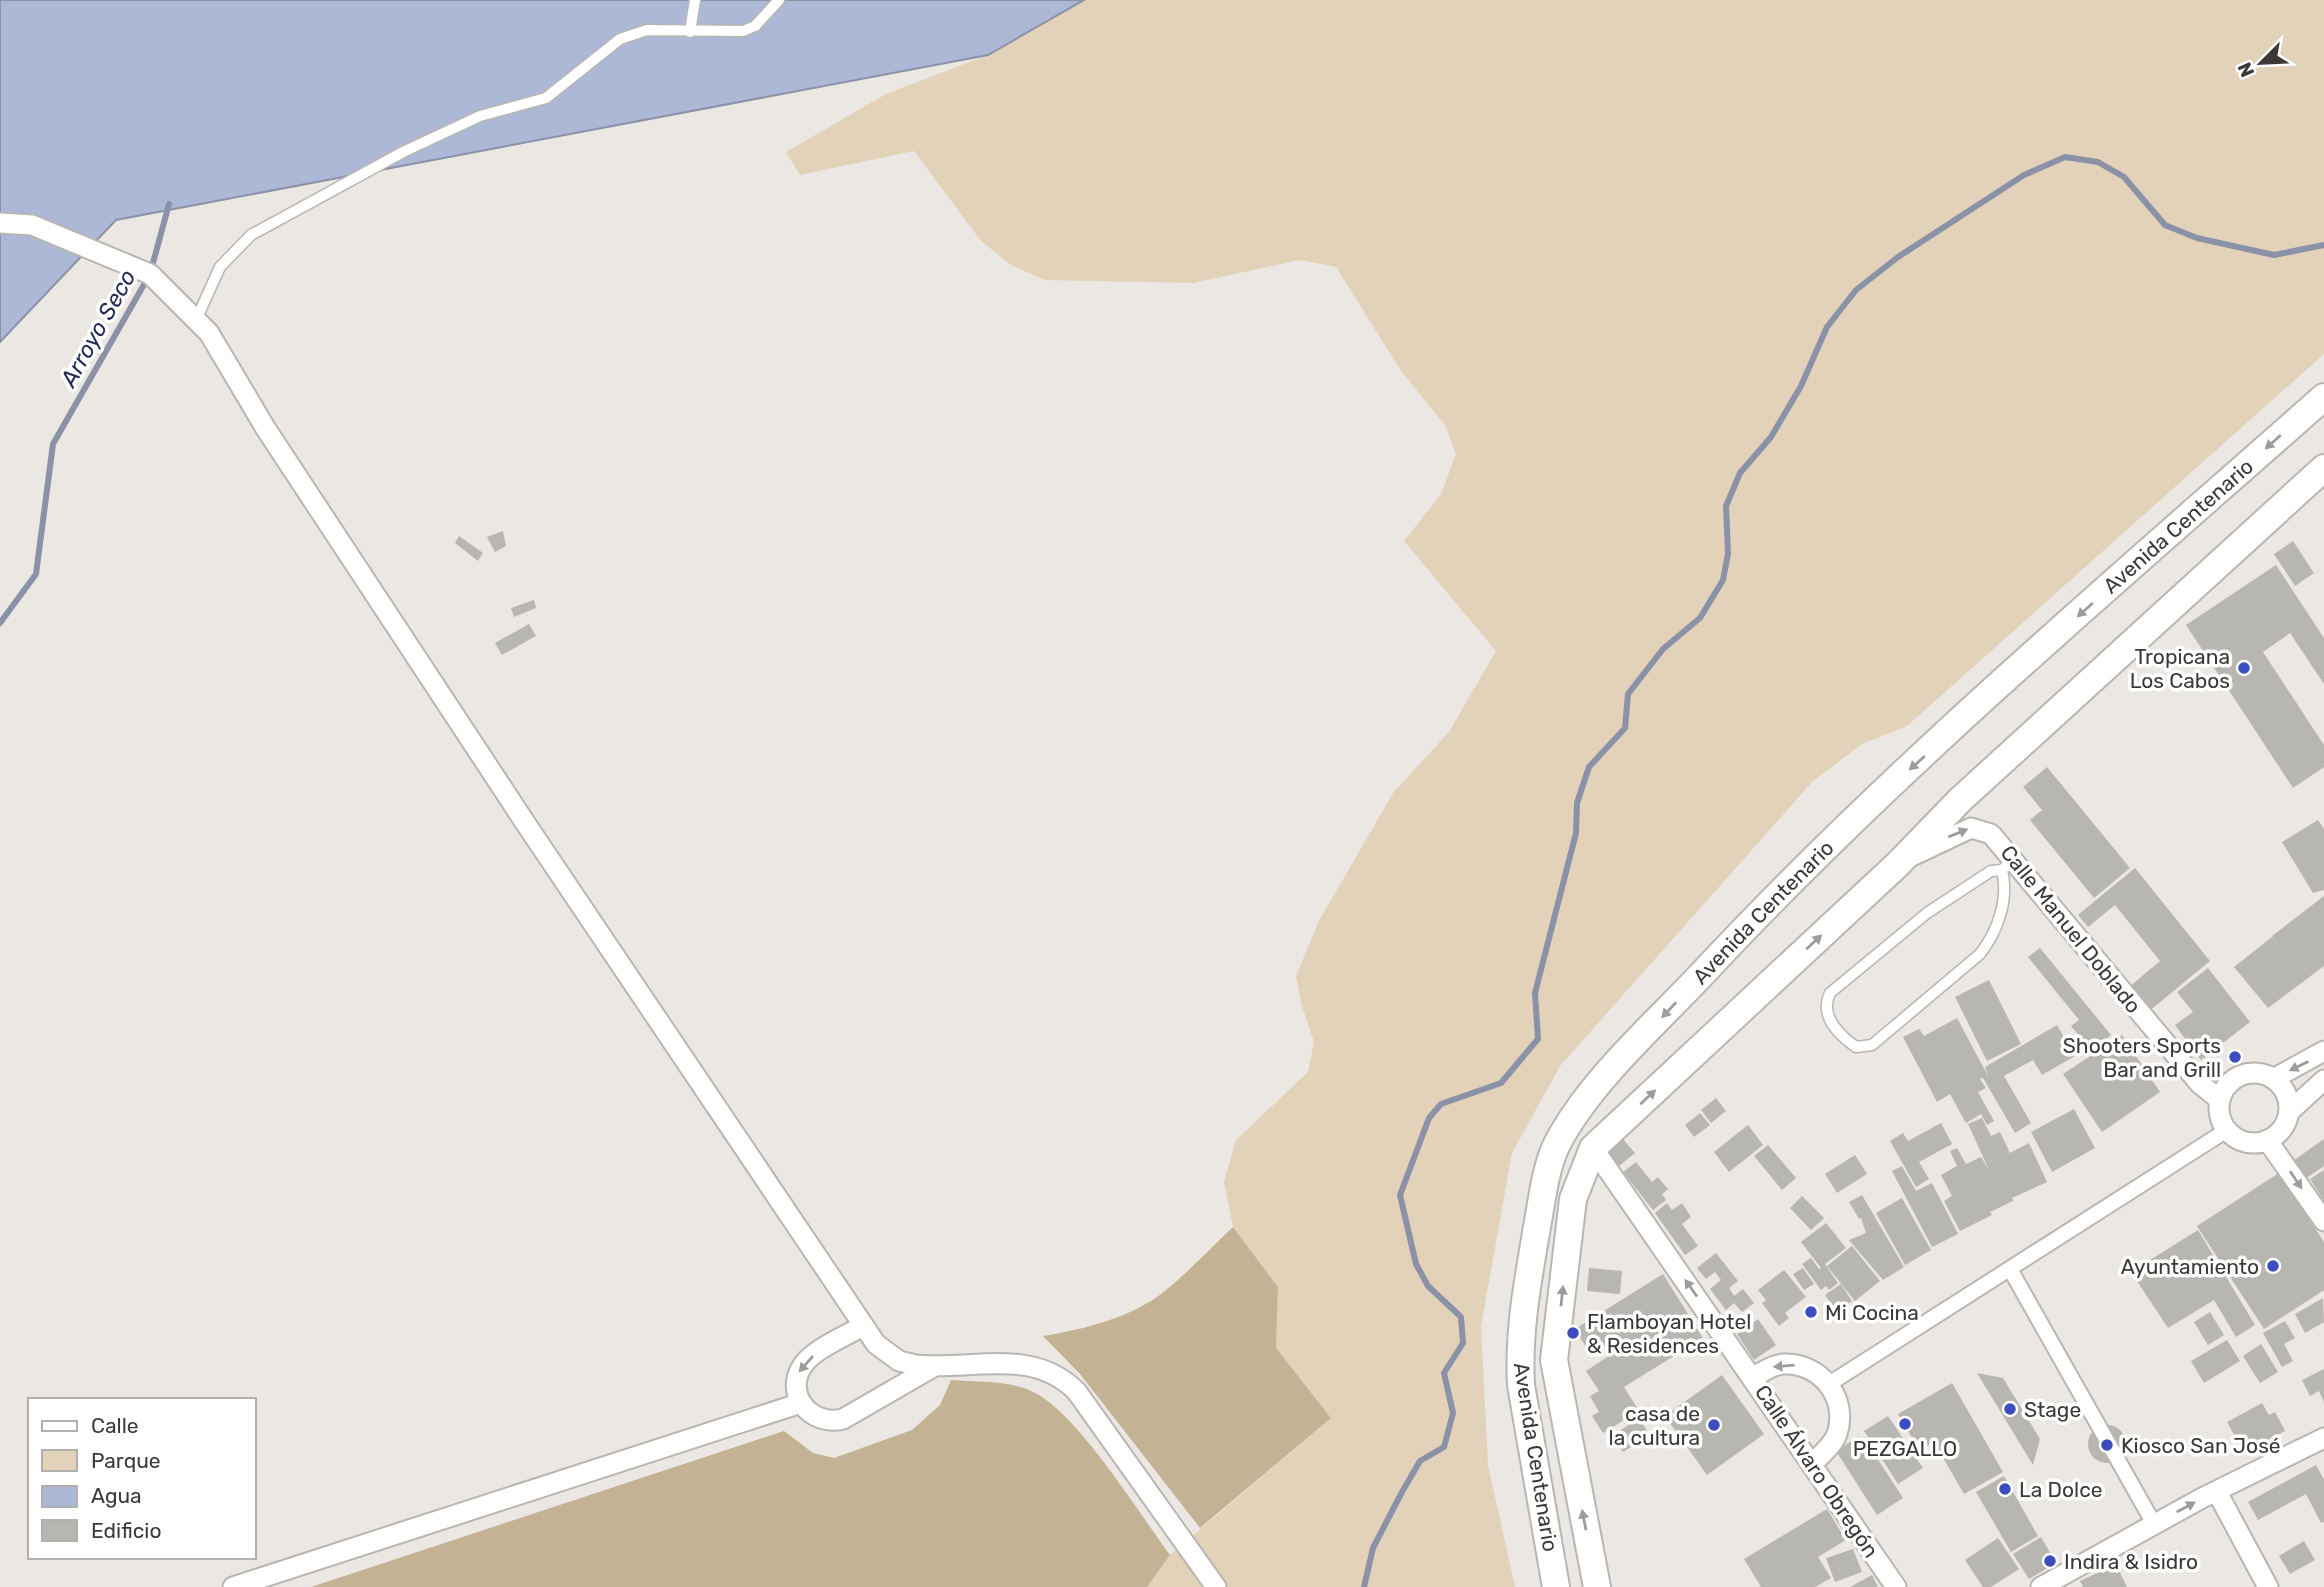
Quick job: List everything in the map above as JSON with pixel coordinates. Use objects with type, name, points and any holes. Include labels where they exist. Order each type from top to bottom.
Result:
[{"type":"main road","name":"Avenida Centenario","points":[[1556,1587],[1521,1385],[1519,1355],[1521,1316],[1544,1187],[1555,1148],[1577,1108],[1741,932],[1908,771],[2324,397]]},
{"type":"main road","name":"Avenida Centenario","points":[[1597,1587],[1554,1360],[1573,1199],[1593,1148],[1898,864],[1959,800],[2324,468]]},
{"type":"street","points":[[0,223],[32,225],[150,274],[209,333],[265,429],[876,1344],[899,1361],[933,1367],[1024,1363],[1057,1374],[1069,1384],[1216,1587]]},
{"type":"street","name":"Calle Manuel Doblado","points":[[1898,864],[1970,828],[1992,834],[2008,864],[2199,1083],[2220,1100]]},
{"type":"street","points":[[2273,1079],[2324,1051]]},
{"type":"street","points":[[2289,1112],[2286,1093],[2273,1079],[2252,1073],[2231,1081],[2220,1100],[2220,1116],[2227,1130],[2244,1141],[2267,1140],[2284,1126],[2289,1112],[2324,1080]]},
{"type":"street","points":[[1829,1384],[2227,1130]]},
{"type":"street","points":[[2267,1140],[2324,1222]]},
{"type":"street","name":"Calle Álvaro Obregón","points":[[1593,1148],[1754,1377],[1896,1587]]},
{"type":"street","points":[[2010,1269],[2154,1524]]},
{"type":"street","points":[[862,1326],[803,1364],[797,1381],[801,1404],[819,1419],[842,1419],[933,1367]]},
{"type":"street","points":[[1754,1377],[1781,1364],[1799,1365],[1816,1372],[1829,1384],[1837,1400],[1840,1418],[1836,1436],[1813,1463]]},
{"type":"street","points":[[233,1587],[801,1404]]},
{"type":"street","points":[[2041,1587],[2154,1524],[2324,1438]]},
{"type":"street","points":[[2217,1492],[2268,1587]]},
{"type":"lane","points":[[690,32],[695,0]]},
{"type":"lane","points":[[196,320],[220,267],[251,235],[403,152],[469,121],[546,98],[620,38],[647,30],[743,31],[755,26],[779,0]]},
{"type":"lane","points":[[2008,864],[1993,937],[1980,954],[1871,1045],[1856,1048],[1840,1037],[1827,1010],[1830,993],[1927,913],[1991,871],[2008,864]]},
{"type":"green space","points":[[1084,0],[2324,0],[2324,354],[1907,726],[1862,744],[1813,781],[1560,1066],[1512,1153],[1481,1326],[1488,1465],[1515,1587],[1147,1587],[1170,1555],[1331,1418],[1276,1348],[1278,1287],[1233,1227],[1224,1182],[1236,1140],[1308,1072],[1314,1042],[1302,1006],[1296,976],[1319,921],[1393,793],[1449,732],[1496,651],[1404,541],[1441,494],[1456,454],[1445,425],[1401,371],[1336,267],[1300,260],[1193,283],[1045,280],[1011,265],[981,241],[914,151],[800,175],[786,152],[886,94],[988,55]]},
{"type":"shaded area","points":[[1233,1227],[1278,1287],[1276,1348],[1331,1418],[1200,1528],[1080,1374],[1043,1336],[1107,1321],[1152,1300],[1183,1276]]},
{"type":"shaded area","points":[[951,1380],[1022,1387],[1048,1401],[1067,1418],[1105,1464],[1170,1555],[1147,1587],[311,1587],[784,1431],[813,1453],[834,1458],[912,1430],[940,1405]]},
{"type":"water","points":[[0,0],[1084,0],[988,55],[116,220],[0,342]]},
{"type":"building","points":[[503,531],[506,546],[495,552],[487,537]]},
{"type":"building","points":[[459,536],[483,553],[478,561],[455,543]]},
{"type":"building","points":[[2293,541],[2314,573],[2295,586],[2274,554]]},
{"type":"building","name":"Tropicana Los Cabos","points":[[2276,565],[2324,638],[2324,684],[2290,633],[2263,652],[2324,745],[2324,767],[2293,788],[2186,625]]},
{"type":"building","points":[[534,600],[536,608],[514,617],[511,608]]},
{"type":"building","points":[[529,624],[536,636],[502,655],[495,643]]},
{"type":"building","points":[[2047,767],[2130,868],[2094,898],[2030,820],[2042,810],[2023,787]]},
{"type":"building","points":[[2318,820],[2324,829],[2324,890],[2313,893],[2282,842]]},
{"type":"building","points":[[2135,868],[2210,961],[2148,1012],[2128,988],[2160,961],[2115,905],[2088,927],[2078,915]]},
{"type":"building","points":[[2324,896],[2324,966],[2268,1008],[2234,967],[2272,937],[2278,945],[2272,936]]},
{"type":"building","points":[[2040,948],[2111,1035],[2092,1051],[2071,1026],[2079,1020],[2028,957]]},
{"type":"building","points":[[2208,968],[2250,1022],[2201,1060],[2175,1025],[2193,1012],[2177,992]]},
{"type":"building","points":[[1989,980],[2021,1044],[1987,1061],[1955,997]]},
{"type":"building","points":[[1957,1018],[1988,1076],[1985,1067],[2057,1025],[2075,1056],[2042,1075],[2033,1060],[2004,1076],[2031,1123],[2015,1133],[1983,1078],[1980,1079],[1986,1088],[1978,1092],[1994,1121],[1987,1125],[1981,1114],[1966,1123],[1950,1094],[1937,1102],[1903,1037],[1919,1029],[1924,1036]]},
{"type":"building","points":[[2122,1035],[2160,1092],[2102,1132],[2063,1074]]},
{"type":"building","points":[[1716,1098],[1726,1111],[1711,1123],[1701,1110]]},
{"type":"building","points":[[2074,1109],[2095,1148],[2052,1172],[2031,1132]]},
{"type":"building","points":[[1700,1113],[1710,1125],[1694,1137],[1685,1125]]},
{"type":"building","points":[[1982,1118],[1991,1136],[2000,1132],[2010,1153],[2029,1143],[2047,1182],[2012,1198],[2013,1201],[1990,1212],[1992,1215],[1960,1231],[1944,1201],[1952,1196],[1941,1175],[1957,1166],[1950,1151],[1957,1148],[1966,1164],[1981,1157],[1989,1170],[1968,1124]]},
{"type":"building","points":[[1941,1123],[1952,1144],[1919,1162],[1929,1179],[1916,1187],[1890,1141],[1903,1133],[1908,1141]]},
{"type":"building","points":[[1748,1125],[1763,1145],[1729,1172],[1714,1152]]},
{"type":"building","points":[[1622,1138],[1635,1153],[1619,1166],[1606,1151]]},
{"type":"building","points":[[2324,1139],[2324,1166],[2302,1181],[2290,1163]]},
{"type":"building","points":[[1768,1145],[1796,1178],[1782,1190],[1754,1156]]},
{"type":"building","points":[[1855,1155],[1867,1174],[1837,1193],[1825,1174]]},
{"type":"building","points":[[1636,1162],[1652,1182],[1658,1177],[1668,1189],[1662,1194],[1666,1200],[1653,1210],[1623,1172]]},
{"type":"building","points":[[1902,1166],[1916,1191],[1932,1183],[1958,1234],[1932,1247],[1892,1171]]},
{"type":"building","points":[[2324,1170],[2324,1201],[2310,1179]]},
{"type":"building","name":"Ayuntamiento","points":[[2279,1173],[2324,1242],[2324,1290],[2264,1329],[2197,1226]]},
{"type":"building","points":[[1862,1195],[1904,1267],[1883,1280],[1849,1240],[1866,1233],[1861,1218],[1859,1219],[1849,1202]]},
{"type":"building","points":[[1802,1196],[1824,1218],[1811,1230],[1790,1208]]},
{"type":"building","points":[[1902,1198],[1931,1250],[1905,1265],[1876,1213]]},
{"type":"building","points":[[1667,1203],[1672,1210],[1682,1203],[1691,1217],[1682,1224],[1698,1246],[1685,1255],[1655,1213]]},
{"type":"building","points":[[1826,1223],[1846,1248],[1825,1264],[1838,1283],[1829,1290],[1826,1286],[1821,1290],[1802,1264],[1811,1258],[1819,1269],[1821,1268],[1801,1242]]},
{"type":"building","points":[[2198,1230],[2255,1325],[2236,1337],[2214,1300],[2168,1328],[2131,1272]]},
{"type":"building","points":[[1852,1246],[1880,1281],[1855,1301],[1827,1266]]},
{"type":"building","points":[[1716,1253],[1738,1281],[1729,1288],[1734,1296],[1743,1289],[1754,1303],[1742,1312],[1734,1303],[1726,1310],[1710,1289],[1721,1280],[1715,1272],[1706,1279],[1697,1268]]},
{"type":"building","points":[[1589,1268],[1622,1271],[1620,1294],[1587,1291]]},
{"type":"building","points":[[1803,1268],[1814,1284],[1804,1290],[1793,1274]]},
{"type":"building","points":[[1784,1270],[1806,1297],[1785,1313],[1789,1318],[1779,1326],[1762,1303],[1766,1300],[1758,1290]]},
{"type":"building","points":[[1663,1274],[1703,1338],[1624,1387],[1639,1411],[1603,1433],[1592,1416],[1599,1412],[1590,1396],[1599,1391],[1586,1371],[1610,1355],[1600,1339],[1586,1347],[1575,1329]]},
{"type":"building","points":[[1841,1284],[1852,1301],[1837,1312],[1825,1295]]},
{"type":"building","points":[[2323,1298],[2324,1322],[2305,1333],[2295,1314]]},
{"type":"building","points":[[2210,1312],[2224,1335],[2208,1345],[2194,1322]]},
{"type":"building","points":[[1758,1319],[1776,1345],[1754,1360],[1737,1334]]},
{"type":"building","points":[[2285,1321],[2295,1338],[2284,1344],[2293,1361],[2282,1367],[2263,1333]]},
{"type":"building","points":[[2227,1340],[2240,1361],[2204,1383],[2191,1361]]},
{"type":"building","points":[[2261,1344],[2278,1372],[2260,1383],[2243,1356]]},
{"type":"building","points":[[2324,1369],[2324,1402],[2319,1391],[2310,1396],[2302,1380]]},
{"type":"building","name":"Stage","points":[[1977,1373],[2003,1378],[2040,1439],[2033,1465]]},
{"type":"building","name":"casa de la cultura","points":[[1722,1375],[1764,1434],[1707,1475],[1665,1416]]},
{"type":"building","points":[[1952,1383],[2003,1472],[1964,1494],[1934,1442],[1919,1450],[1898,1414]]},
{"type":"building","points":[[2262,1403],[2269,1415],[2275,1412],[2285,1431],[2244,1453],[2227,1422]]},
{"type":"building","points":[[1888,1416],[1923,1468],[1898,1484],[1864,1431]]},
{"type":"building","points":[[1639,1418],[1650,1435],[1623,1452],[1612,1436]]},
{"type":"building","name":"Kiosco San José","points":[[2107,1425],[2121,1430],[2126,1444],[2121,1458],[2107,1463],[2093,1458],[2088,1444],[2093,1430]]},
{"type":"building","points":[[1859,1436],[1863,1443],[1866,1441],[1903,1498],[1877,1515],[1836,1451]]},
{"type":"building","points":[[2316,1465],[2324,1480],[2324,1522],[2321,1523],[2306,1494],[2258,1520],[2248,1502]]},
{"type":"building","points":[[2004,1476],[2038,1536],[2011,1552],[1976,1492]]},
{"type":"building","points":[[1827,1509],[1846,1540],[1818,1557],[1831,1578],[1815,1587],[1761,1587],[1744,1559]]},
{"type":"building","points":[[2041,1537],[2056,1563],[2029,1579],[2013,1554]]},
{"type":"building","points":[[1998,1538],[2019,1569],[1991,1587],[1983,1587],[1965,1560]]},
{"type":"building","points":[[2304,1541],[2315,1560],[2290,1574],[2279,1556]]},
{"type":"building","points":[[1853,1549],[1862,1572],[1835,1582],[1826,1558]]},
{"type":"building","points":[[2116,1564],[2127,1587],[2083,1587],[2080,1581]]},
{"type":"building","points":[[1872,1575],[1878,1587],[1850,1587]]},
{"type":"waterway","points":[[1364,1587],[1373,1548],[1402,1492],[1420,1461],[1444,1447],[1453,1413],[1444,1373],[1463,1343],[1461,1317],[1428,1286],[1416,1264],[1400,1195],[1429,1118],[1441,1104],[1501,1083],[1538,1039],[1535,993],[1576,833],[1577,803],[1589,767],[1625,728],[1628,694],[1663,649],[1700,618],[1723,580],[1728,554],[1726,506],[1740,473],[1771,437],[1801,386],[1827,327],[1856,290],[1898,257],[2024,175],[2065,157],[2098,162],[2124,177],[2165,225],[2197,238],[2274,255],[2324,245]]},
{"type":"waterway","name":"Arroyo Seco","points":[[0,623],[36,574],[53,444],[150,274],[169,204]]},
{"type":"place","name":"Tropicana Los Cabos","points":[[2244,668]]},
{"type":"place","name":"Shooters Sports Bar and Grill","points":[[2235,1057]]},
{"type":"place","name":"Ayuntamiento","points":[[2273,1266]]},
{"type":"place","name":"Mi Cocina","points":[[1811,1312]]},
{"type":"place","name":"Flamboyan Hotel & Residences","points":[[1573,1333]]},
{"type":"place","name":"Stage","points":[[2010,1409]]},
{"type":"place","name":"PEZGALLO","points":[[1905,1424]]},
{"type":"place","name":"casa de la cultura","points":[[1714,1425]]},
{"type":"place","name":"Kiosco San José","points":[[2107,1445]]},
{"type":"place","name":"La Dolce","points":[[2005,1489]]},
{"type":"place","name":"Indira & Isidro","points":[[2050,1561]]}]
